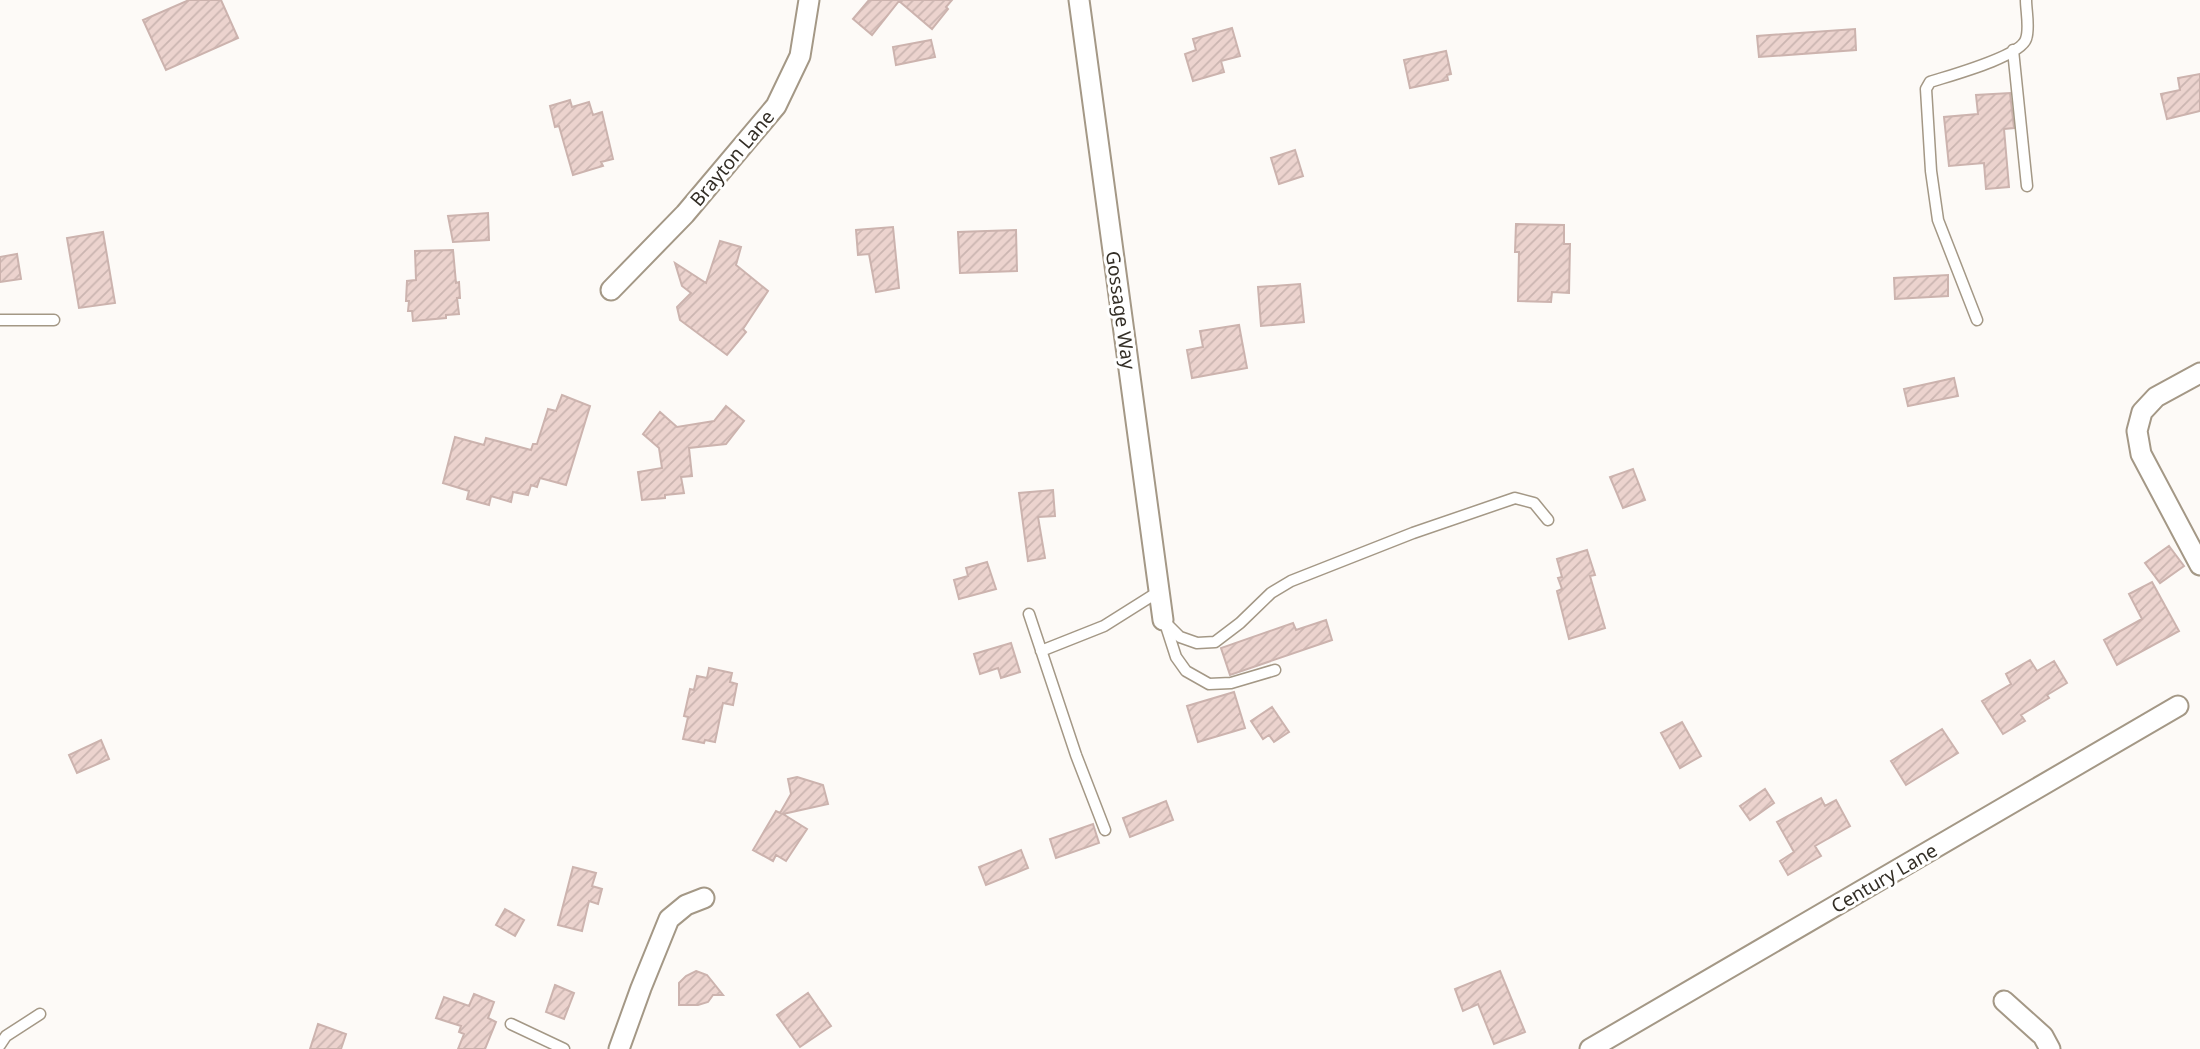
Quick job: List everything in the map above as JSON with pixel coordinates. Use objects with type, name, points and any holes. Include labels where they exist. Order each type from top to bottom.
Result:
[{"type":"street","name":"Brayton Lane","points":[[611,290],[685,215],[776,106],[800,56],[809,0]]},
{"type":"street","name":"Gossage Way","points":[[1079,0],[1163,620]]},
{"type":"street","points":[[2200,373],[2156,397],[2142,412],[2137,430],[2141,454],[2200,565]]},
{"type":"street","name":"Century Lane","points":[[1590,1049],[2178,706]]},
{"type":"street","points":[[620,1049],[669,919],[686,905],[704,898]]},
{"type":"street","points":[[2004,1001],[2043,1036],[2050,1049]]},
{"type":"lane","points":[[1977,320],[1938,220],[1931,171],[1926,89],[1930,82],[1989,64],[2025,42],[2026,0]]},
{"type":"lane","points":[[2013,50],[2027,186]]},
{"type":"lane","points":[[0,320],[54,320]]},
{"type":"lane","points":[[1163,620],[1181,637],[1197,643],[1215,642],[1240,623],[1271,593],[1291,581],[1413,533],[1515,498],[1534,503],[1548,520]]},
{"type":"lane","points":[[1041,651],[1104,626],[1158,592]]},
{"type":"lane","points":[[1029,614],[1076,755],[1105,830]]},
{"type":"lane","points":[[1163,620],[1176,657],[1186,671],[1209,684],[1231,683],[1275,670]]},
{"type":"lane","points":[[0,1045],[6,1036],[40,1014]]},
{"type":"lane","points":[[511,1024],[564,1049]]},
{"type":"building","points":[[189,0],[221,0],[238,38],[166,70],[143,20]]},
{"type":"building","points":[[869,0],[952,0],[932,29],[899,1],[872,35],[853,19]]},
{"type":"building","points":[[1232,28],[1240,56],[1221,61],[1224,72],[1193,81],[1185,54],[1196,50],[1193,39]]},
{"type":"building","points":[[1855,29],[1856,50],[1759,57],[1757,36]]},
{"type":"building","points":[[931,40],[935,57],[896,65],[893,47]]},
{"type":"building","points":[[1446,51],[1451,74],[1447,75],[1448,80],[1410,88],[1404,60]]},
{"type":"building","points":[[2200,74],[2200,111],[2167,119],[2161,94],[2180,90],[2178,78]]},
{"type":"building","points":[[2010,93],[2014,128],[2004,129],[2009,187],[1986,189],[1984,163],[1949,166],[1944,117],[1978,114],[1976,95]]},
{"type":"building","points":[[570,100],[572,107],[589,102],[593,115],[602,112],[613,159],[601,162],[603,166],[573,175],[559,126],[555,127],[550,106]]},
{"type":"building","points":[[1295,150],[1303,176],[1279,184],[1271,158]]},
{"type":"building","points":[[488,213],[489,240],[453,242],[448,216]]},
{"type":"building","points":[[1516,224],[1564,225],[1564,244],[1570,244],[1569,293],[1552,292],[1551,302],[1518,301],[1519,252],[1515,252]]},
{"type":"building","points":[[893,227],[899,288],[876,292],[869,254],[858,255],[856,230]]},
{"type":"building","points":[[1016,230],[1017,271],[960,273],[958,232]]},
{"type":"building","points":[[103,232],[115,303],[79,308],[67,238]]},
{"type":"building","points":[[720,241],[741,247],[736,265],[768,291],[743,329],[746,332],[727,355],[680,320],[677,307],[691,293],[682,286],[675,263],[706,283]]},
{"type":"building","points":[[453,250],[456,283],[459,282],[459,314],[413,321],[412,311],[408,311],[409,301],[406,301],[407,281],[416,280],[415,251]]},
{"type":"building","points":[[17,254],[21,279],[0,282],[0,257]]},
{"type":"building","points":[[1948,275],[1948,296],[1895,299],[1894,278]]},
{"type":"building","points":[[1300,284],[1304,322],[1261,326],[1258,287]]},
{"type":"building","points":[[1239,325],[1247,368],[1192,378],[1187,350],[1203,347],[1200,331]]},
{"type":"building","points":[[1954,378],[1958,396],[1908,406],[1904,389]]},
{"type":"building","points":[[562,395],[590,406],[566,485],[540,478],[537,487],[531,485],[528,495],[513,492],[511,502],[491,496],[489,505],[467,499],[469,491],[443,483],[455,437],[484,445],[486,438],[531,450],[533,444],[537,444],[548,409],[556,411]]},
{"type":"building","points":[[726,406],[744,421],[726,444],[689,448],[692,476],[681,477],[684,493],[642,500],[638,472],[662,468],[659,448],[643,434],[660,412],[677,427],[714,421]]},
{"type":"building","points":[[1633,469],[1645,500],[1623,508],[1610,477]]},
{"type":"building","points":[[1053,490],[1055,516],[1038,517],[1045,558],[1028,561],[1019,493]]},
{"type":"building","points":[[2169,546],[2184,566],[2160,583],[2145,563]]},
{"type":"building","points":[[1587,550],[1595,575],[1590,576],[1605,628],[1569,639],[1557,591],[1562,589],[1558,578],[1562,577],[1557,559]]},
{"type":"building","points":[[987,562],[996,589],[959,599],[954,580],[968,576],[966,568]]},
{"type":"building","points":[[2152,582],[2179,631],[2117,665],[2104,640],[2142,619],[2129,594]]},
{"type":"building","points":[[1326,620],[1332,640],[1230,675],[1221,648],[1293,623],[1296,630]]},
{"type":"building","points":[[1011,643],[1020,672],[1001,678],[998,668],[980,674],[974,654]]},
{"type":"building","points":[[2030,660],[2037,671],[2054,661],[2067,683],[2021,715],[2025,721],[2003,734],[1982,701],[2011,684],[2006,674]]},
{"type":"building","points":[[709,668],[732,673],[730,682],[737,684],[733,705],[723,703],[715,742],[683,739],[688,717],[684,716],[690,689],[694,690],[697,676],[707,678]]},
{"type":"building","points":[[1234,692],[1245,728],[1198,742],[1187,706]]},
{"type":"building","points":[[1272,707],[1289,732],[1274,742],[1269,735],[1263,739],[1251,721]]},
{"type":"building","points":[[1682,722],[1701,756],[1680,768],[1661,733]]},
{"type":"building","points":[[1942,729],[1958,753],[1906,785],[1891,761]]},
{"type":"building","points":[[101,740],[109,759],[77,773],[69,755]]},
{"type":"building","points":[[797,777],[823,785],[828,804],[783,814],[807,829],[786,861],[776,855],[773,861],[753,850],[776,811],[780,813],[791,794],[788,779]]},
{"type":"building","points":[[1765,789],[1774,803],[1750,820],[1740,806]]},
{"type":"building","points":[[1821,798],[1825,806],[1836,800],[1850,826],[1815,846],[1821,856],[1788,875],[1780,861],[1794,852],[1777,822]]},
{"type":"building","points":[[1166,801],[1173,820],[1130,837],[1123,818]]},
{"type":"building","points":[[1093,824],[1099,843],[1056,858],[1050,839]]},
{"type":"building","points":[[1021,850],[1028,868],[986,885],[979,867]]},
{"type":"building","points":[[573,867],[596,873],[592,886],[602,889],[598,904],[589,901],[582,931],[558,925]]},
{"type":"building","points":[[505,909],[524,920],[515,936],[496,925]]},
{"type":"building","points":[[696,971],[707,975],[723,995],[713,995],[708,1002],[698,1005],[679,1005],[679,983]]},
{"type":"building","points":[[1500,971],[1525,1032],[1494,1044],[1478,1004],[1463,1011],[1455,989]]},
{"type":"building","points":[[555,985],[574,993],[564,1019],[546,1012]]},
{"type":"building","points":[[808,993],[831,1026],[800,1047],[777,1015]]},
{"type":"building","points":[[474,994],[494,1002],[488,1018],[496,1022],[485,1049],[458,1049],[464,1034],[459,1032],[461,1026],[436,1018],[444,997],[469,1006]]},
{"type":"building","points":[[318,1024],[346,1034],[341,1049],[310,1049]]}]
